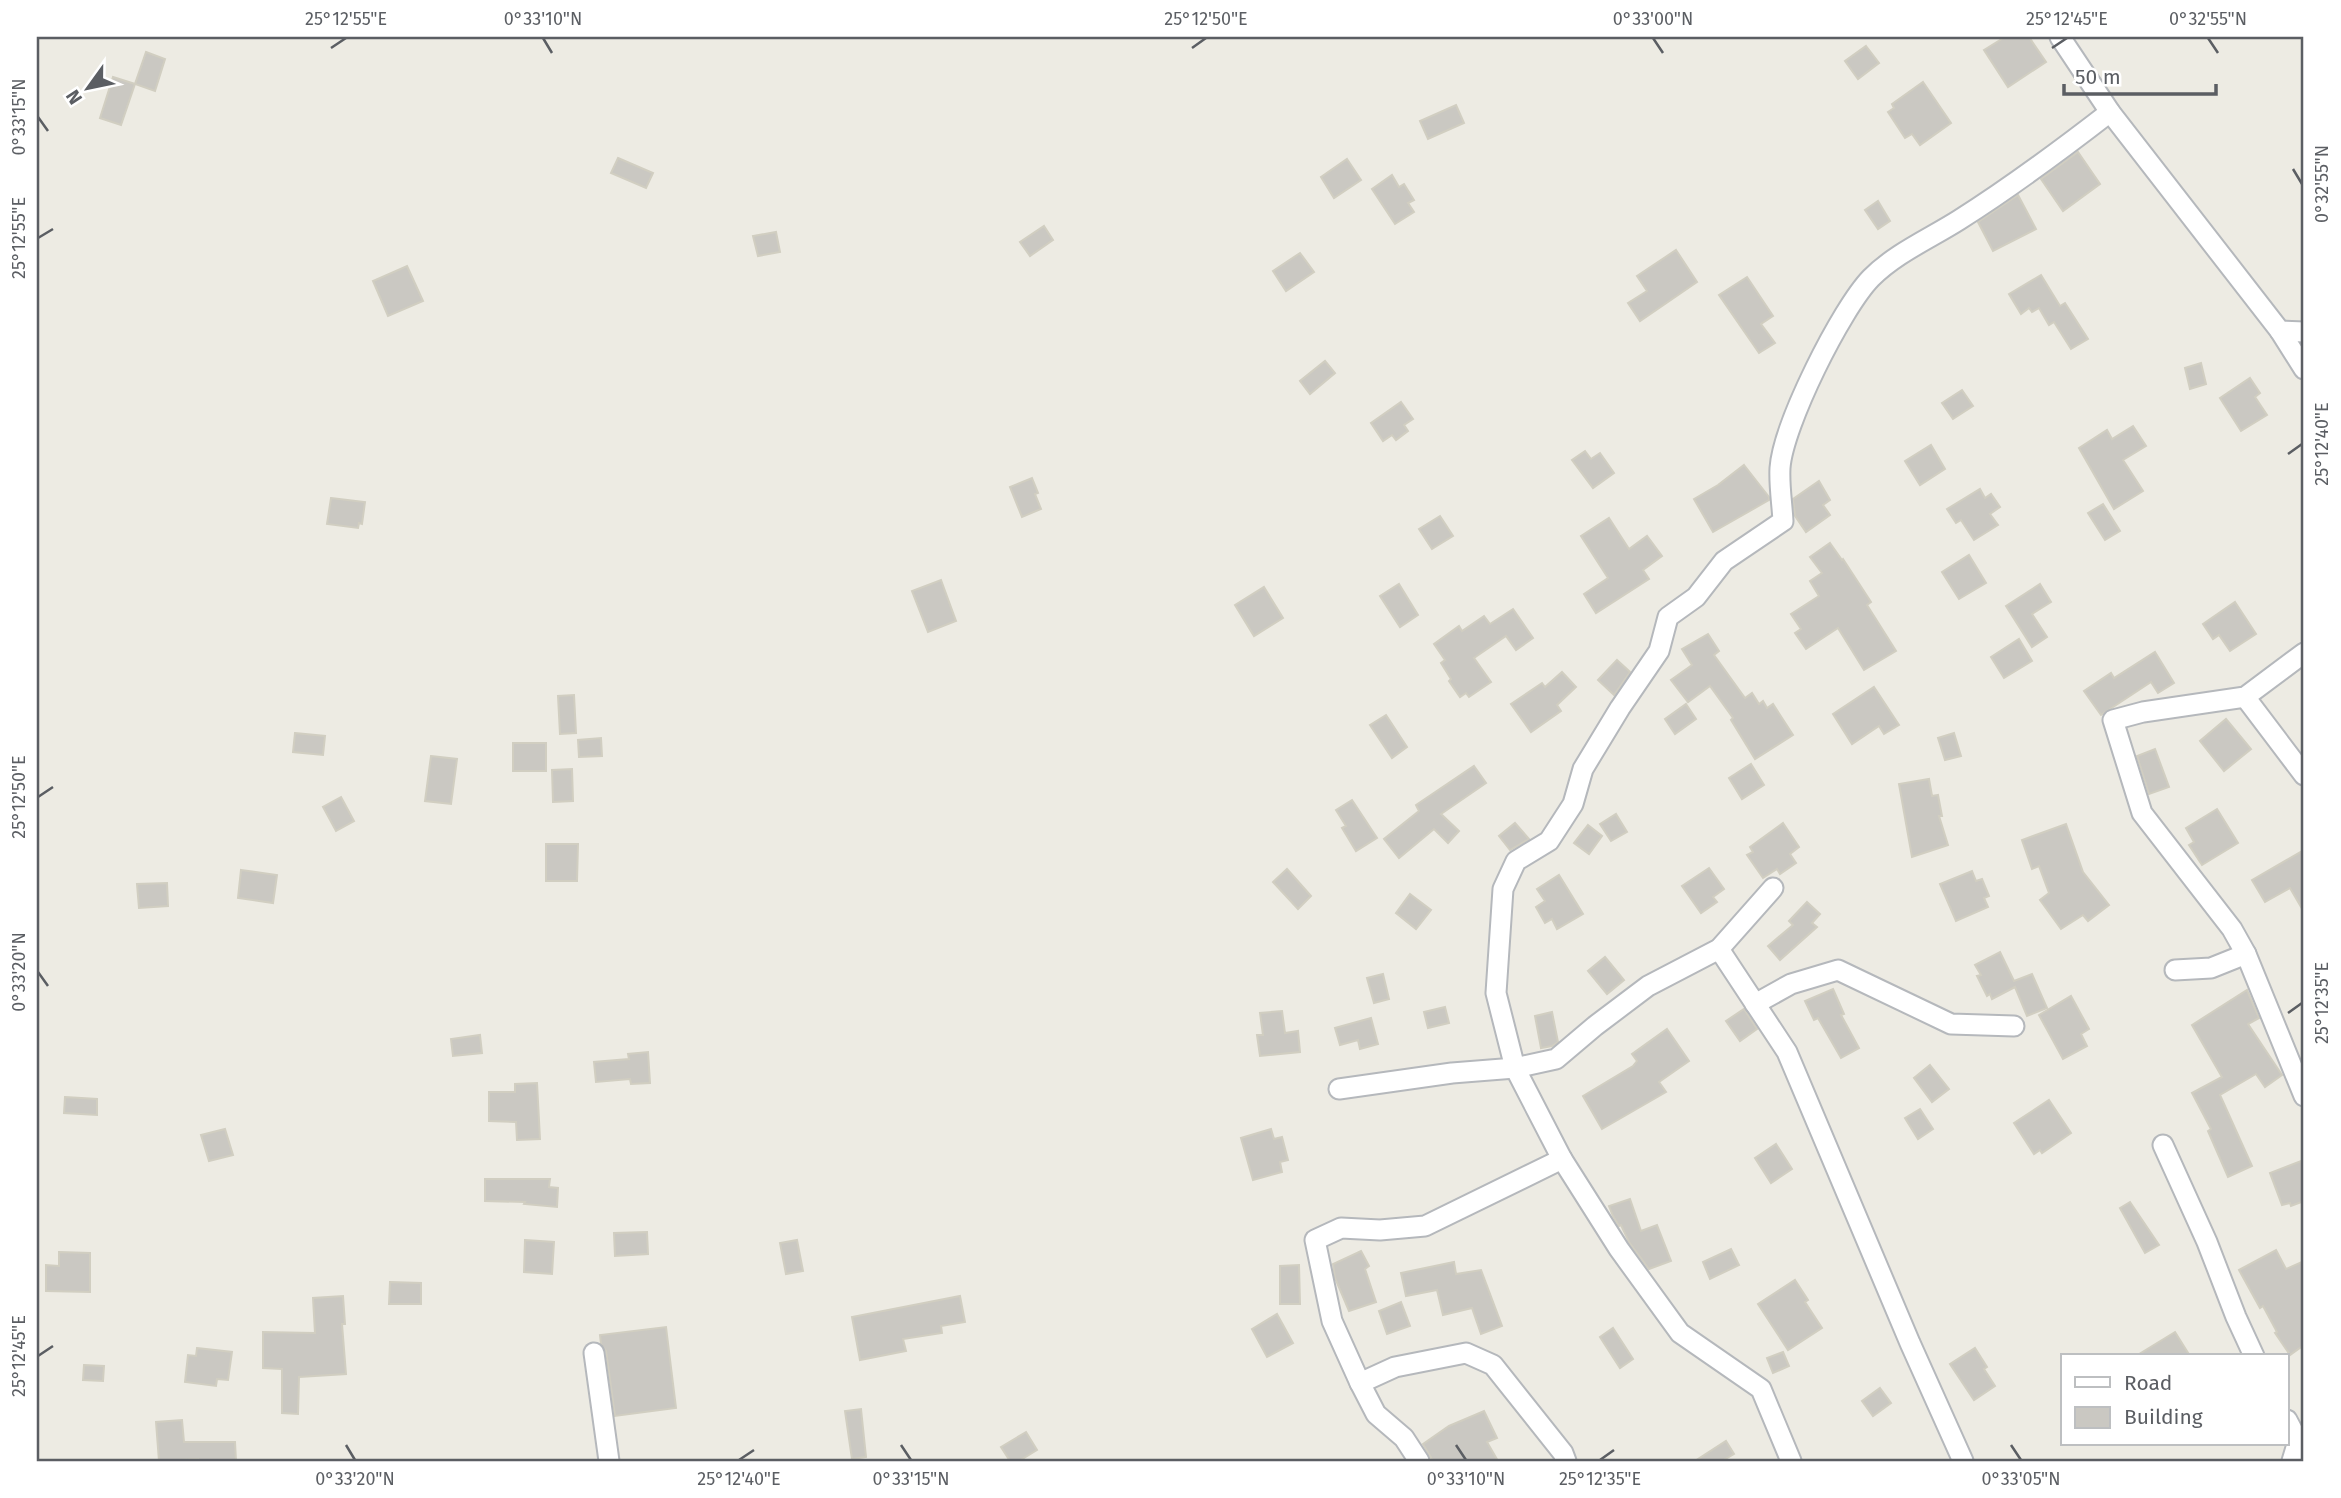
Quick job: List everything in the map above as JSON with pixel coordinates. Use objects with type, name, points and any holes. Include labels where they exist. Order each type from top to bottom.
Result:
[{"type":"street","points":[[2060,37],[2110,112],[2280,331],[2304,369]]},
{"type":"street","points":[[1791,1461],[1761,1389],[1681,1333],[1619,1249],[1562,1160],[1515,1068],[1496,993],[1503,890],[1516,861],[1549,841],[1573,804],[1583,769],[1659,651],[1668,617],[1696,597],[1724,561],[1783,521],[1780,468],[1788,428],[1837,327],[1869,280],[1894,259],[1960,219],[2057,153],[2110,112]]},
{"type":"street","points":[[2280,331],[2304,332]]},
{"type":"street","points":[[2304,653],[2245,697],[2143,712],[2113,720],[2142,813],[2222,915],[2246,954],[2304,1096]]},
{"type":"street","points":[[2245,697],[2304,775]]},
{"type":"street","points":[[1339,1089],[1452,1073],[1515,1068],[1556,1059],[1648,986],[1719,949],[1773,888]]},
{"type":"street","points":[[1719,949],[1787,1052],[1963,1461]]},
{"type":"street","points":[[2175,970],[2211,968],[2246,954]]},
{"type":"street","points":[[1755,1004],[1791,984],[1838,970],[1951,1024],[2014,1026]]},
{"type":"street","points":[[2163,1145],[2253,1354]]},
{"type":"street","points":[[1419,1461],[1404,1438],[1376,1413],[1360,1383],[1332,1321],[1315,1240],[1341,1228],[1380,1230],[1425,1226],[1562,1160]]},
{"type":"street","points":[[594,1353],[609,1461]]},
{"type":"street","points":[[1360,1383],[1395,1367],[1466,1353],[1493,1365],[1542,1424],[1563,1452],[1566,1461]]},
{"type":"street","points":[[2288,1422],[2298,1441],[2292,1461]]},
{"type":"building","points":[[2005,37],[2029,37],[2046,62],[2008,87],[1984,50]]},
{"type":"building","points":[[1866,46],[1879,63],[1858,79],[1845,61]]},
{"type":"building","points":[[146,52],[165,59],[155,91],[135,84]]},
{"type":"building","points":[[113,77],[135,84],[121,125],[100,118]]},
{"type":"building","points":[[1923,82],[1951,123],[1920,145],[1912,134],[1905,138],[1888,112],[1894,108],[1892,104]]},
{"type":"building","points":[[1456,105],[1464,123],[1428,139],[1420,121]]},
{"type":"building","points":[[2078,152],[2100,184],[2063,211],[2041,179]]},
{"type":"building","points":[[618,158],[653,173],[646,188],[611,173]]},
{"type":"building","points":[[1347,159],[1361,180],[1334,198],[1321,177]]},
{"type":"building","points":[[1392,175],[1399,187],[1404,184],[1414,200],[1408,203],[1414,212],[1395,224],[1372,189]]},
{"type":"building","points":[[2018,195],[2036,229],[1993,251],[1978,222]]},
{"type":"building","points":[[1878,201],[1890,221],[1878,229],[1865,210]]},
{"type":"building","points":[[1044,226],[1053,240],[1030,256],[1020,242]]},
{"type":"building","points":[[776,232],[780,252],[758,256],[753,236]]},
{"type":"building","points":[[1676,250],[1697,282],[1640,321],[1628,303],[1647,291],[1637,276]]},
{"type":"building","points":[[1300,253],[1314,272],[1286,291],[1273,271]]},
{"type":"building","points":[[407,266],[423,301],[388,316],[373,281]]},
{"type":"building","points":[[2041,275],[2060,306],[2065,303],[2088,339],[2071,349],[2054,322],[2049,325],[2039,308],[2032,312],[2029,308],[2021,314],[2009,294]]},
{"type":"building","points":[[1747,277],[1773,316],[1761,324],[1775,343],[1759,353],[1719,295]]},
{"type":"building","points":[[1325,361],[1335,373],[1310,394],[1300,381]]},
{"type":"building","points":[[2201,363],[2206,384],[2190,389],[2185,368]]},
{"type":"building","points":[[2250,378],[2260,393],[2255,397],[2267,415],[2241,431],[2220,398]]},
{"type":"building","points":[[1962,390],[1973,406],[1953,419],[1942,403]]},
{"type":"building","points":[[1401,402],[1413,419],[1404,425],[1408,431],[1396,440],[1392,435],[1383,441],[1371,423]]},
{"type":"building","points":[[2133,426],[2146,446],[2123,460],[2143,491],[2114,509],[2079,448],[2107,430],[2112,439]]},
{"type":"building","points":[[1931,445],[1945,469],[1920,485],[1905,461]]},
{"type":"building","points":[[1585,451],[1591,459],[1600,453],[1614,473],[1593,488],[1572,460]]},
{"type":"building","points":[[1744,465],[1769,500],[1713,532],[1694,499]]},
{"type":"building","points":[[1032,478],[1041,509],[1022,517],[1010,487]]},
{"type":"building","points":[[1819,481],[1830,500],[1823,505],[1830,515],[1806,532],[1795,516],[1793,499]]},
{"type":"building","points":[[1980,489],[1985,498],[1991,494],[2000,507],[1990,514],[1998,525],[1974,540],[1961,520],[1956,523],[1947,509]]},
{"type":"building","points":[[331,498],[365,502],[362,524],[359,523],[358,528],[327,524]]},
{"type":"building","points":[[2103,504],[2120,531],[2105,540],[2088,513]]},
{"type":"building","points":[[1440,516],[1453,536],[1432,549],[1419,529]]},
{"type":"building","points":[[1609,518],[1629,549],[1647,536],[1662,556],[1643,570],[1649,579],[1596,613],[1584,594],[1608,578],[1581,536]]},
{"type":"building","points":[[1830,543],[1871,602],[1867,605],[1896,651],[1864,670],[1838,628],[1806,649],[1795,633],[1801,629],[1791,614],[1819,596],[1810,581],[1822,573],[1810,557]]},
{"type":"building","points":[[1969,555],[1986,583],[1959,599],[1942,572]]},
{"type":"building","points":[[941,580],[956,621],[928,632],[912,591]]},
{"type":"building","points":[[1399,584],[1418,615],[1400,627],[1380,596]]},
{"type":"building","points":[[2040,584],[2051,602],[2032,614],[2047,637],[2032,647],[2006,606]]},
{"type":"building","points":[[1264,587],[1283,618],[1254,636],[1235,605]]},
{"type":"building","points":[[2235,602],[2256,634],[2230,651],[2219,635],[2213,639],[2203,624]]},
{"type":"building","points":[[1513,609],[1533,638],[1516,650],[1506,636],[1474,658],[1491,682],[1469,697],[1466,693],[1460,697],[1441,663],[1445,660],[1434,644],[1459,626],[1462,631],[1484,616],[1490,624]]},
{"type":"building","points":[[1708,634],[1719,651],[1714,655],[1745,698],[1752,693],[1759,704],[1763,701],[1767,708],[1773,704],[1793,735],[1755,759],[1731,720],[1733,718],[1710,686],[1688,702],[1671,680],[1692,665],[1682,649]]},
{"type":"building","points":[[2019,639],[2032,661],[2004,678],[1991,657]]},
{"type":"building","points":[[2155,652],[2174,683],[2158,693],[2151,682],[2101,715],[2084,691],[2111,673],[2114,678]]},
{"type":"building","points":[[1617,660],[1630,672],[1614,695],[1598,680]]},
{"type":"building","points":[[1562,672],[1576,687],[1557,705],[1561,711],[1531,732],[1511,704],[1542,683],[1545,687]]},
{"type":"building","points":[[1874,687],[1899,725],[1884,734],[1879,726],[1852,744],[1833,714]]},
{"type":"building","points":[[574,695],[576,733],[560,734],[558,696]]},
{"type":"building","points":[[1686,704],[1696,719],[1675,734],[1665,719]]},
{"type":"building","points":[[1386,715],[1407,747],[1392,758],[1370,725]]},
{"type":"building","points":[[2226,719],[2251,749],[2224,771],[2200,741]]},
{"type":"building","points":[[295,733],[325,736],[323,755],[293,752]]},
{"type":"building","points":[[1954,733],[1961,756],[1945,760],[1938,738]]},
{"type":"building","points":[[601,738],[602,756],[579,757],[578,740]]},
{"type":"building","points":[[513,743],[546,743],[546,771],[513,771]]},
{"type":"building","points":[[2155,749],[2169,787],[2149,794],[2137,756]]},
{"type":"building","points":[[431,756],[457,759],[451,804],[425,801]]},
{"type":"building","points":[[1751,764],[1764,785],[1742,799],[1729,778]]},
{"type":"building","points":[[1474,766],[1486,783],[1441,814],[1459,831],[1448,843],[1434,829],[1399,858],[1384,839],[1419,811],[1416,805]]},
{"type":"building","points":[[572,769],[573,801],[553,802],[552,770]]},
{"type":"building","points":[[1929,779],[1932,796],[1938,795],[1942,816],[1939,816],[1948,845],[1912,857],[1899,784]]},
{"type":"building","points":[[341,797],[354,821],[336,831],[323,807]]},
{"type":"building","points":[[1352,800],[1377,838],[1356,851],[1342,828],[1346,826],[1336,810]]},
{"type":"building","points":[[2217,809],[2238,843],[2202,865],[2189,845],[2194,842],[2186,828]]},
{"type":"building","points":[[1616,814],[1627,832],[1611,841],[1600,824]]},
{"type":"building","points":[[1515,823],[1529,839],[1510,850],[1499,836]]},
{"type":"building","points":[[1783,823],[1799,847],[1790,854],[1796,863],[1780,874],[1777,869],[1763,878],[1747,855],[1753,852],[1750,847]]},
{"type":"building","points":[[2066,824],[2083,872],[2109,905],[2088,921],[2083,915],[2061,929],[2040,900],[2049,893],[2039,866],[2032,869],[2022,840]]},
{"type":"building","points":[[1588,825],[1602,836],[1589,854],[1574,843]]},
{"type":"building","points":[[546,844],[578,844],[577,881],[546,881]]},
{"type":"building","points":[[2304,850],[2304,912],[2290,888],[2265,902],[2252,880]]},
{"type":"building","points":[[1709,868],[1724,889],[1713,897],[1717,902],[1701,913],[1682,886]]},
{"type":"building","points":[[1287,869],[1311,896],[1298,909],[1273,882]]},
{"type":"building","points":[[241,870],[277,875],[273,903],[238,898]]},
{"type":"building","points":[[1972,871],[1976,881],[1982,879],[1989,896],[1984,898],[1988,907],[1956,921],[1940,884]]},
{"type":"building","points":[[1559,875],[1583,914],[1557,929],[1552,919],[1545,923],[1536,907],[1545,901],[1537,889]]},
{"type":"building","points":[[167,883],[168,906],[139,908],[137,884]]},
{"type":"building","points":[[1410,894],[1431,910],[1416,929],[1396,913]]},
{"type":"building","points":[[1807,902],[1820,914],[1812,923],[1817,927],[1780,960],[1768,946],[1793,925],[1789,921]]},
{"type":"building","points":[[2000,952],[2014,981],[2032,974],[2047,1008],[2027,1016],[2015,987],[1992,999],[1990,994],[1987,996],[1977,976],[1981,975],[1975,965]]},
{"type":"building","points":[[1605,957],[1624,980],[1607,994],[1588,971]]},
{"type":"building","points":[[1383,974],[1389,999],[1374,1003],[1367,978]]},
{"type":"building","points":[[1833,989],[1844,1014],[1841,1015],[1859,1048],[1841,1058],[1818,1018],[1814,1020],[1805,1001]]},
{"type":"building","points":[[2247,990],[2259,1018],[2248,1024],[2282,1075],[2265,1087],[2256,1074],[2220,1095],[2252,1166],[2228,1177],[2208,1131],[2211,1129],[2192,1093],[2222,1077],[2192,1025]]},
{"type":"building","points":[[2071,996],[2089,1029],[2081,1034],[2087,1046],[2063,1059],[2039,1015]]},
{"type":"building","points":[[1445,1007],[1449,1023],[1428,1028],[1424,1012]]},
{"type":"building","points":[[1744,1009],[1757,1029],[1740,1041],[1726,1021]]},
{"type":"building","points":[[1282,1011],[1285,1033],[1298,1031],[1300,1052],[1260,1056],[1257,1035],[1263,1035],[1260,1013]]},
{"type":"building","points":[[1552,1012],[1558,1042],[1541,1048],[1535,1016]]},
{"type":"building","points":[[1371,1018],[1378,1044],[1360,1049],[1358,1040],[1340,1045],[1335,1028]]},
{"type":"building","points":[[1667,1029],[1689,1061],[1659,1082],[1666,1092],[1602,1129],[1583,1096],[1633,1066],[1637,1061],[1632,1054]]},
{"type":"building","points":[[480,1035],[482,1053],[453,1056],[451,1039]]},
{"type":"building","points":[[648,1052],[650,1083],[631,1084],[630,1079],[596,1082],[594,1062],[629,1059],[628,1054]]},
{"type":"building","points":[[1930,1065],[1949,1089],[1932,1102],[1914,1078]]},
{"type":"building","points":[[537,1083],[540,1139],[517,1140],[516,1122],[489,1121],[489,1092],[515,1092],[515,1084]]},
{"type":"building","points":[[65,1097],[97,1099],[97,1115],[64,1113]]},
{"type":"building","points":[[2049,1100],[2071,1133],[2042,1153],[2040,1150],[2034,1154],[2014,1123]]},
{"type":"building","points":[[1920,1109],[1933,1129],[1918,1139],[1905,1118]]},
{"type":"building","points":[[225,1129],[233,1155],[209,1161],[201,1135]]},
{"type":"building","points":[[1271,1129],[1274,1139],[1282,1137],[1288,1160],[1280,1162],[1282,1172],[1253,1180],[1241,1138]]},
{"type":"building","points":[[1776,1144],[1792,1169],[1771,1183],[1755,1158]]},
{"type":"building","points":[[2301,1161],[2304,1170],[2304,1201],[2291,1206],[2290,1203],[2282,1205],[2270,1173]]},
{"type":"building","points":[[485,1179],[550,1179],[549,1187],[558,1188],[557,1207],[524,1204],[525,1202],[485,1201]]},
{"type":"building","points":[[1630,1199],[1641,1231],[1657,1225],[1671,1261],[1649,1269],[1629,1242],[1609,1206]]},
{"type":"building","points":[[2130,1202],[2159,1245],[2145,1253],[2120,1208]]},
{"type":"building","points":[[647,1232],[648,1254],[615,1256],[614,1233]]},
{"type":"building","points":[[525,1240],[554,1242],[552,1274],[524,1272]]},
{"type":"building","points":[[797,1240],[803,1271],[786,1274],[780,1243]]},
{"type":"building","points":[[1731,1249],[1739,1265],[1710,1279],[1703,1262]]},
{"type":"building","points":[[2276,1250],[2286,1269],[2304,1261],[2304,1345],[2290,1355],[2239,1270]]},
{"type":"building","points":[[1361,1251],[1369,1266],[1365,1269],[1376,1302],[1349,1311],[1335,1278],[1333,1264]]},
{"type":"building","points":[[59,1252],[90,1253],[90,1292],[46,1291],[46,1265],[59,1266]]},
{"type":"building","points":[[1454,1262],[1456,1274],[1481,1270],[1502,1326],[1481,1334],[1472,1308],[1443,1315],[1437,1290],[1406,1296],[1401,1273]]},
{"type":"building","points":[[1299,1265],[1300,1304],[1280,1304],[1280,1266]]},
{"type":"building","points":[[1795,1280],[1822,1328],[1788,1350],[1758,1304]]},
{"type":"building","points":[[390,1282],[421,1283],[421,1304],[389,1304]]},
{"type":"building","points":[[343,1296],[346,1374],[299,1377],[298,1414],[282,1413],[282,1369],[263,1368],[263,1332],[315,1333],[313,1298]]},
{"type":"building","points":[[960,1296],[965,1322],[941,1326],[942,1333],[903,1339],[906,1351],[860,1360],[852,1317]]},
{"type":"building","points":[[1401,1302],[1410,1326],[1387,1334],[1379,1311]]},
{"type":"building","points":[[1277,1314],[1293,1343],[1267,1357],[1252,1329]]},
{"type":"building","points":[[666,1327],[676,1408],[615,1416],[606,1351],[601,1344],[600,1335]]},
{"type":"building","points":[[1613,1328],[1633,1359],[1620,1368],[1600,1337]]},
{"type":"building","points":[[2175,1332],[2189,1354],[2139,1354]]},
{"type":"building","points":[[197,1348],[232,1352],[228,1380],[217,1379],[216,1386],[185,1382],[188,1355],[196,1356]]},
{"type":"building","points":[[1975,1348],[1995,1386],[1974,1400],[1950,1364]]},
{"type":"building","points":[[1783,1352],[1789,1366],[1773,1373],[1767,1358]]},
{"type":"building","points":[[84,1365],[104,1366],[103,1381],[83,1380]]},
{"type":"building","points":[[1880,1388],[1891,1403],[1873,1416],[1862,1401]]},
{"type":"building","points":[[861,1409],[866,1457],[852,1459],[845,1411]]},
{"type":"building","points":[[1484,1411],[1497,1438],[1487,1442],[1498,1461],[1433,1461],[1423,1444],[1449,1426]]},
{"type":"building","points":[[182,1420],[184,1442],[235,1442],[236,1461],[159,1461],[156,1422]]},
{"type":"building","points":[[1026,1432],[1037,1450],[1019,1461],[1010,1461],[1001,1447]]},
{"type":"building","points":[[1726,1441],[1734,1454],[1722,1461],[1695,1461]]}]
